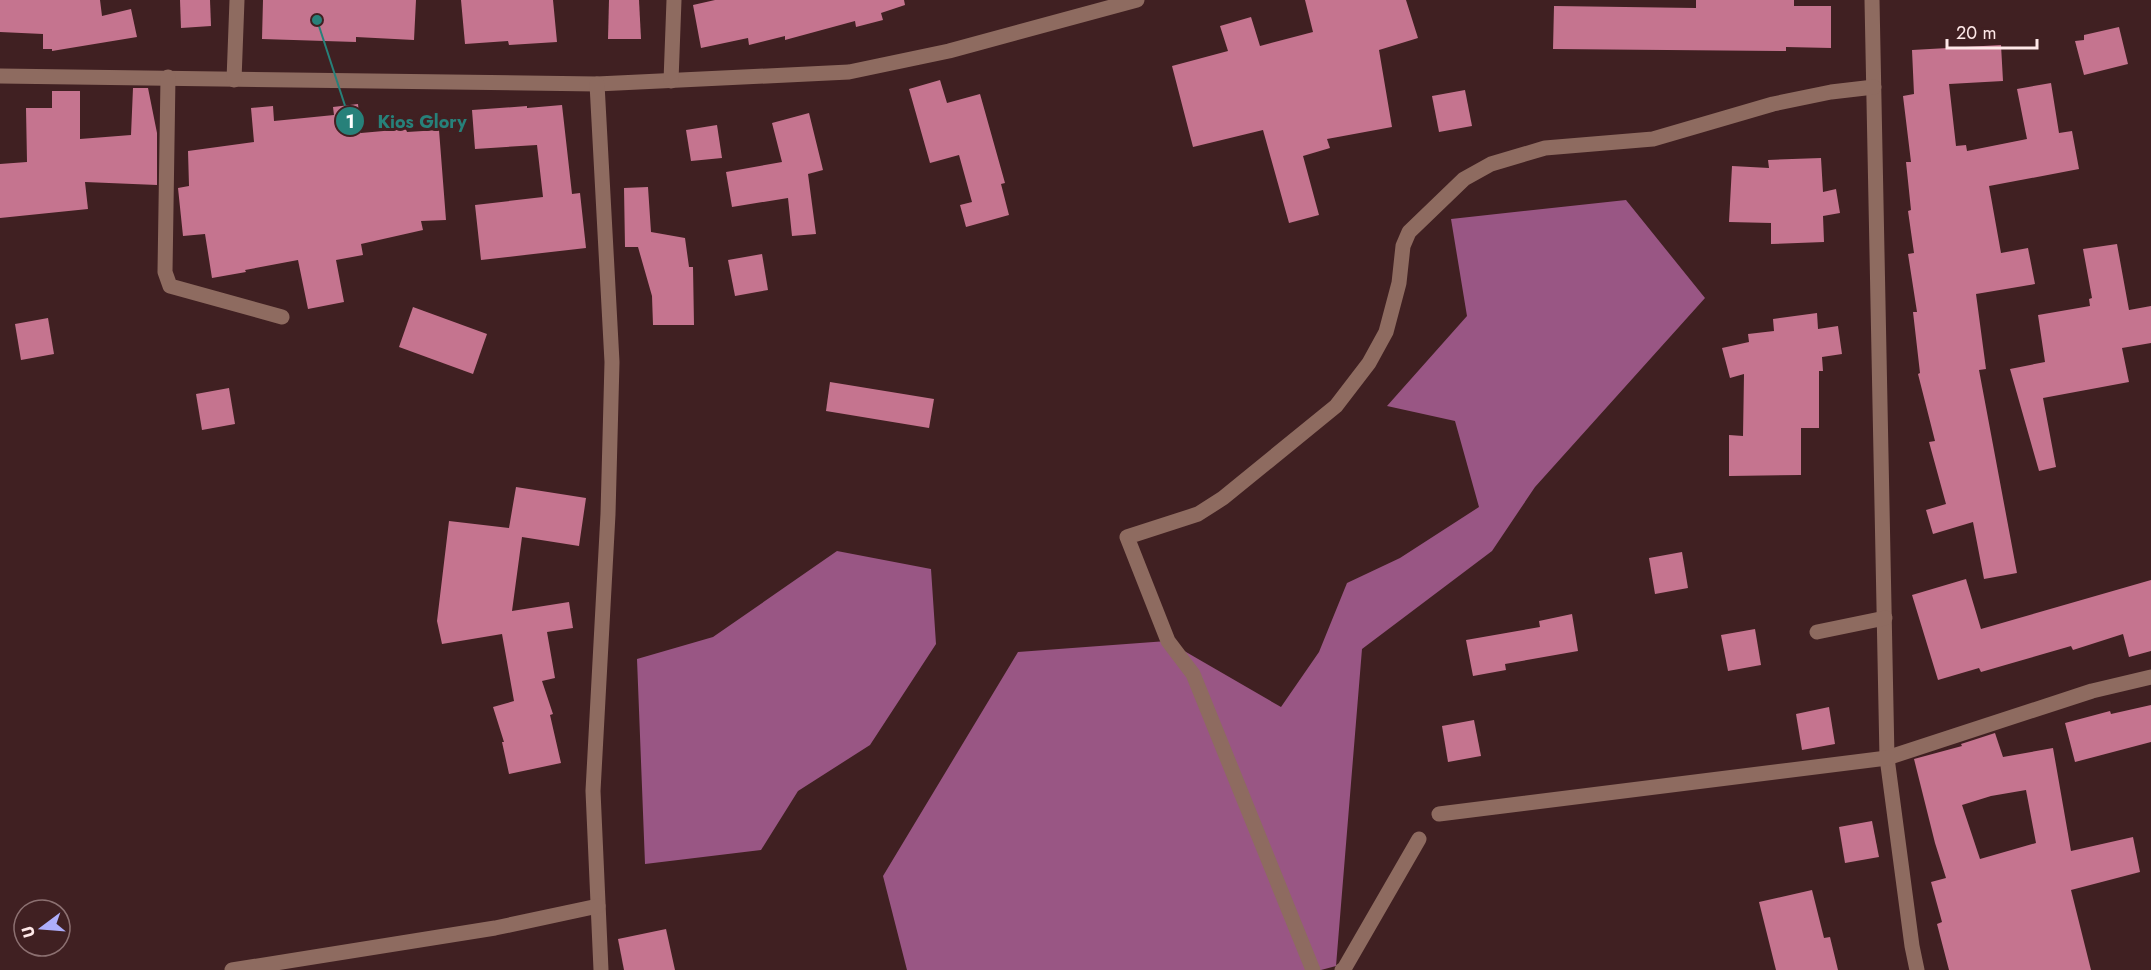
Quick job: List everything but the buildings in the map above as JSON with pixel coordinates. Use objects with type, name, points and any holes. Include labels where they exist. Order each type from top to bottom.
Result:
[{"type":"street","points":[[234,80],[237,0]]},
{"type":"street","points":[[671,81],[674,0]]},
{"type":"street","points":[[0,76],[597,84],[849,72],[949,51],[1137,0]]},
{"type":"street","points":[[1872,0],[1887,758],[1917,970]]},
{"type":"street","points":[[168,77],[165,272],[167,281],[170,286],[282,317]]},
{"type":"street","points":[[597,84],[612,362],[608,514],[593,791],[601,970]]},
{"type":"street","points":[[1313,970],[1193,674],[1168,641],[1127,537],[1198,514],[1223,498],[1336,406],[1369,363],[1386,332],[1399,283],[1403,246],[1409,232],[1464,179],[1491,164],[1545,148],[1653,139],[1773,104],[1831,92],[1874,87]]},
{"type":"street","points":[[1817,632],[1885,618]]},
{"type":"street","points":[[1439,814],[1887,758],[2092,691],[2151,677]]},
{"type":"street","points":[[1342,970],[1419,839]]},
{"type":"street","points":[[232,970],[495,928],[598,906]]},
{"type":"shaded area","points":[[1626,200],[1705,298],[1535,487],[1492,551],[1362,649],[1336,966],[1321,970],[907,970],[883,876],[1018,652],[1167,641],[1281,707],[1319,652],[1347,583],[1400,558],[1479,507],[1455,421],[1387,406],[1467,316],[1451,219]]},
{"type":"shaded area","points":[[837,551],[931,569],[936,644],[870,745],[798,791],[761,850],[645,864],[637,659],[713,637]]},
{"type":"place","name":"Kios Glory","points":[[317,20]]}]
